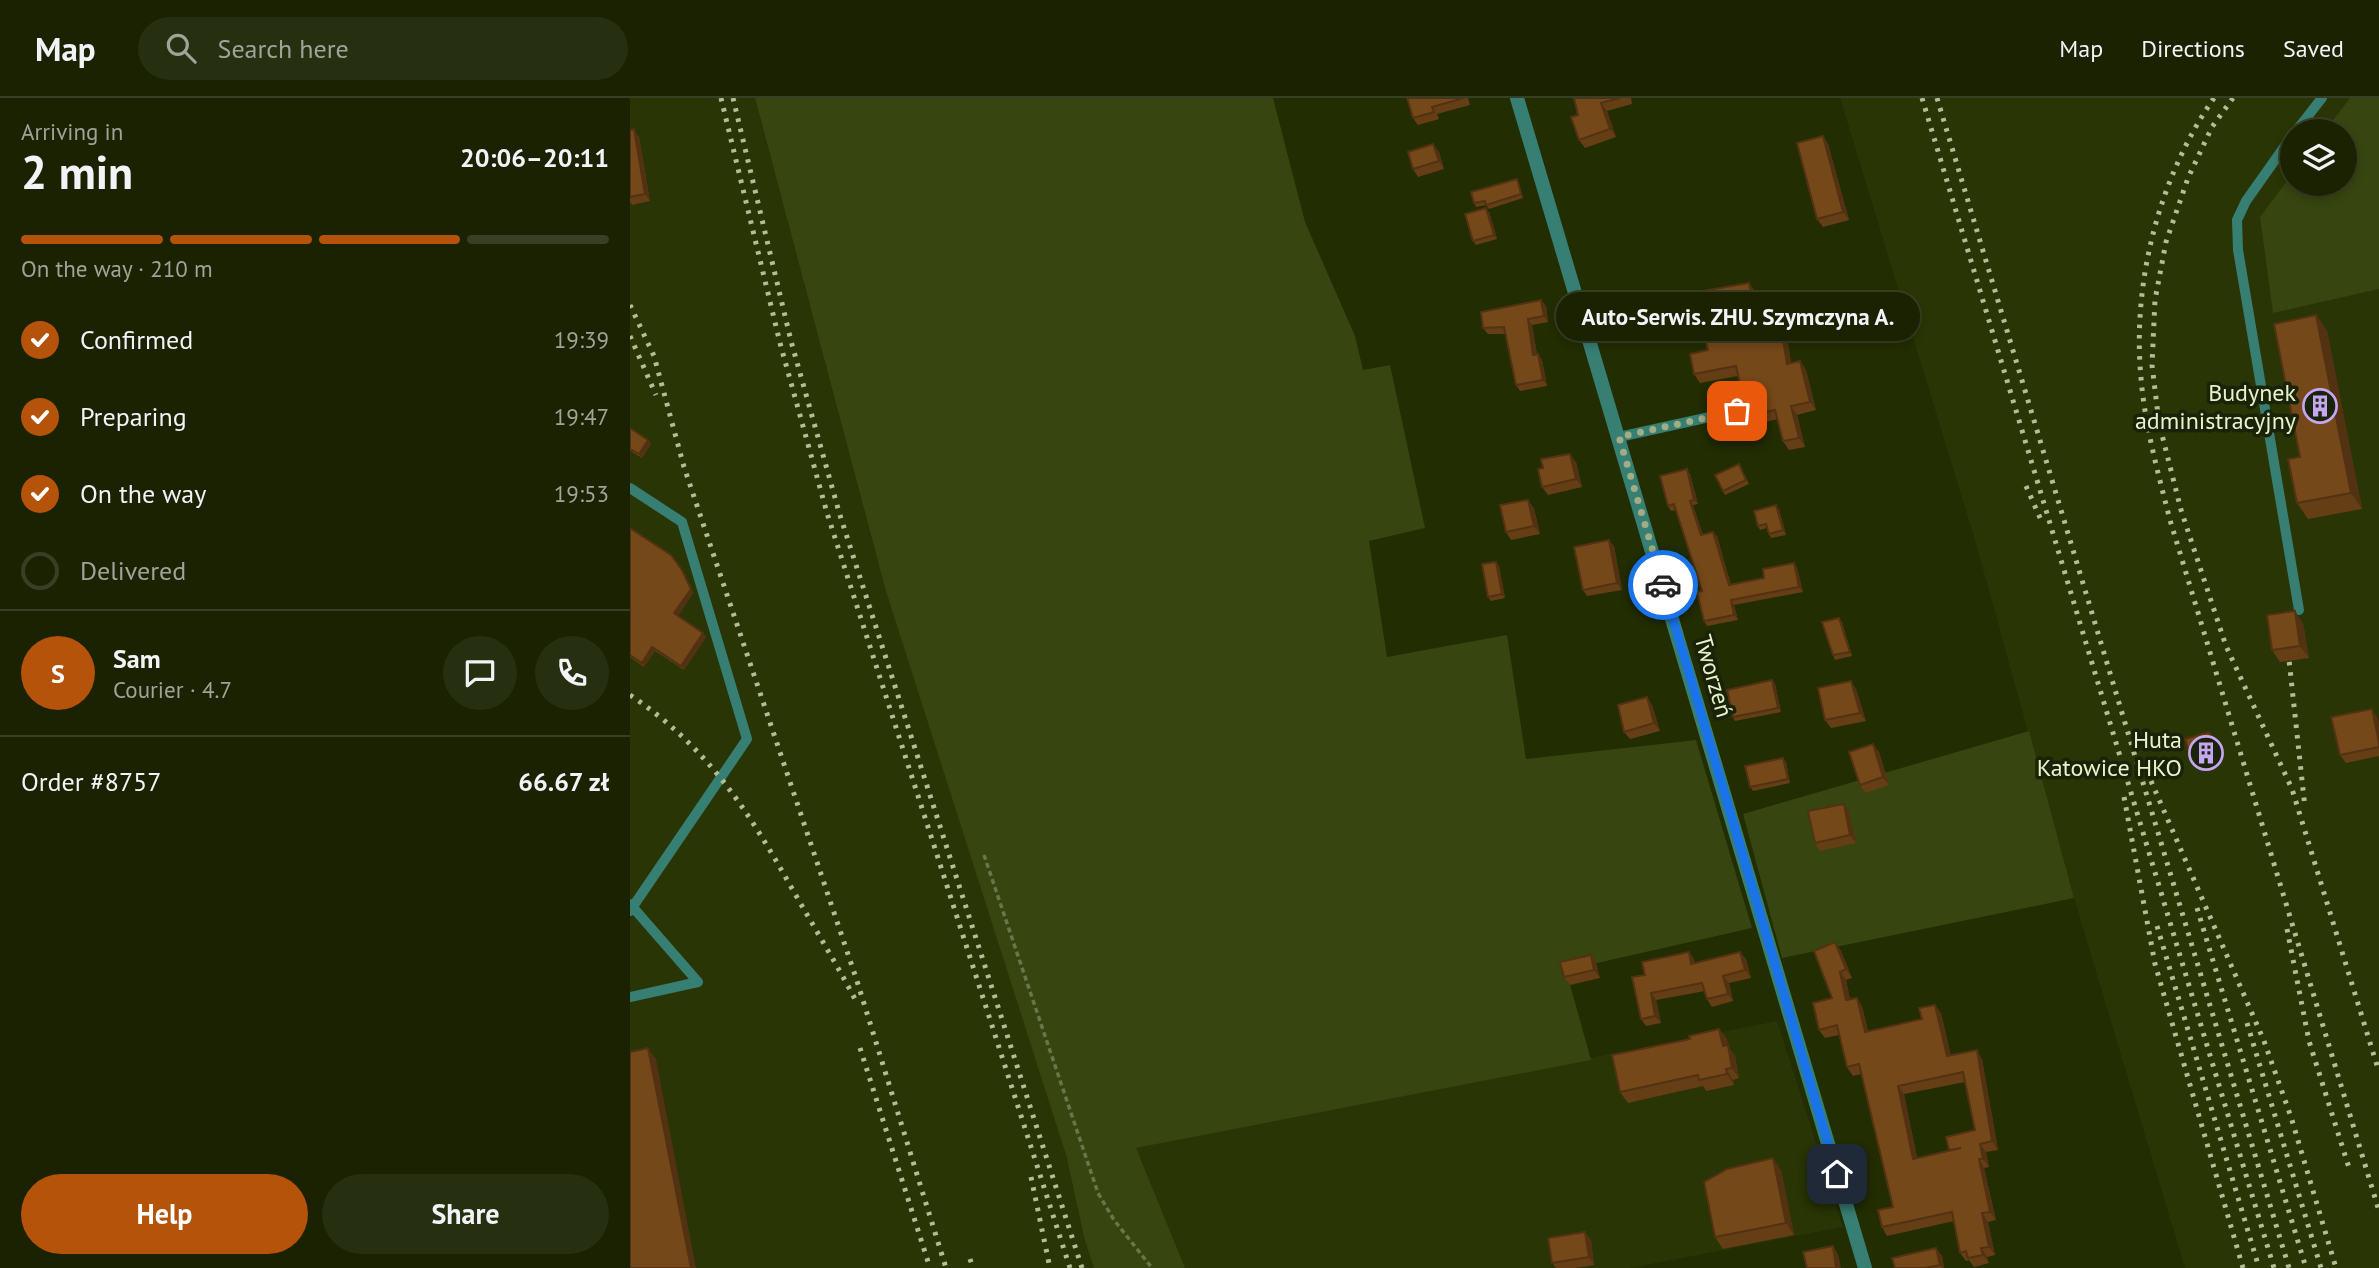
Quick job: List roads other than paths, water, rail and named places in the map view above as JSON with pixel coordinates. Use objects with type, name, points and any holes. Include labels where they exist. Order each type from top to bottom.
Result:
[{"type":"street","name":"Tworzeń","points":[[1517,98],[1865,1268]]},
{"type":"lane","points":[[2305,119],[2322,98]]},
{"type":"lane","points":[[2280,152],[2237,220],[2238,250],[2299,610]]},
{"type":"lane","points":[[1619,437],[1737,411]]},
{"type":"lane","points":[[630,488],[682,522],[747,738],[632,907],[698,982],[630,997]]},
{"type":"railway","points":[[721,98],[780,343],[827,513],[1070,1268]]},
{"type":"railway","points":[[733,98],[791,341],[839,512],[1082,1268]]},
{"type":"railway","points":[[1922,98],[2274,1268]]},
{"type":"railway","points":[[1937,98],[2289,1268]]},
{"type":"railway","points":[[2214,98],[2178,162],[2164,196],[2146,268],[2139,342],[2146,414],[2170,520],[2379,1211]]},
{"type":"railway","points":[[2233,98],[2212,127],[2188,178],[2166,242],[2155,300],[2152,365],[2159,423],[2181,510],[2226,646],[2292,789],[2379,1072]]},
{"type":"railway","points":[[630,305],[654,356],[684,467],[857,981],[946,1268]]},
{"type":"railway","points":[[630,336],[656,395]]},
{"type":"railway","points":[[2026,486],[2041,520]]},
{"type":"railway","points":[[2287,641],[2305,808]]},
{"type":"railway","points":[[630,695],[681,735],[740,804],[774,857],[856,1001]]},
{"type":"railway","points":[[2151,781],[2264,1041],[2291,1117],[2336,1268]]},
{"type":"railway","points":[[2124,797],[2155,964],[2243,1268]]},
{"type":"railway","points":[[2197,908],[2306,1268]]},
{"type":"railway","points":[[2157,926],[2259,1268]]},
{"type":"railway","points":[[2287,929],[2309,1041],[2350,1171]]},
{"type":"railway","points":[[2247,1023],[2321,1268]]},
{"type":"railway","points":[[860,1048],[930,1268]]},
{"type":"railway","points":[[1031,1177],[1050,1268]]},
{"type":"railway","points":[[970,1259],[973,1268]]},
{"type":"place","name":"Budynek administracyjny","points":[[2320,406]]},
{"type":"place","name":"Auto-Serwis. ZHU. Szymczyna A.","points":[[1737,411]]},
{"type":"place","name":"Huta Katowice HKO","points":[[2206,753]]}]
